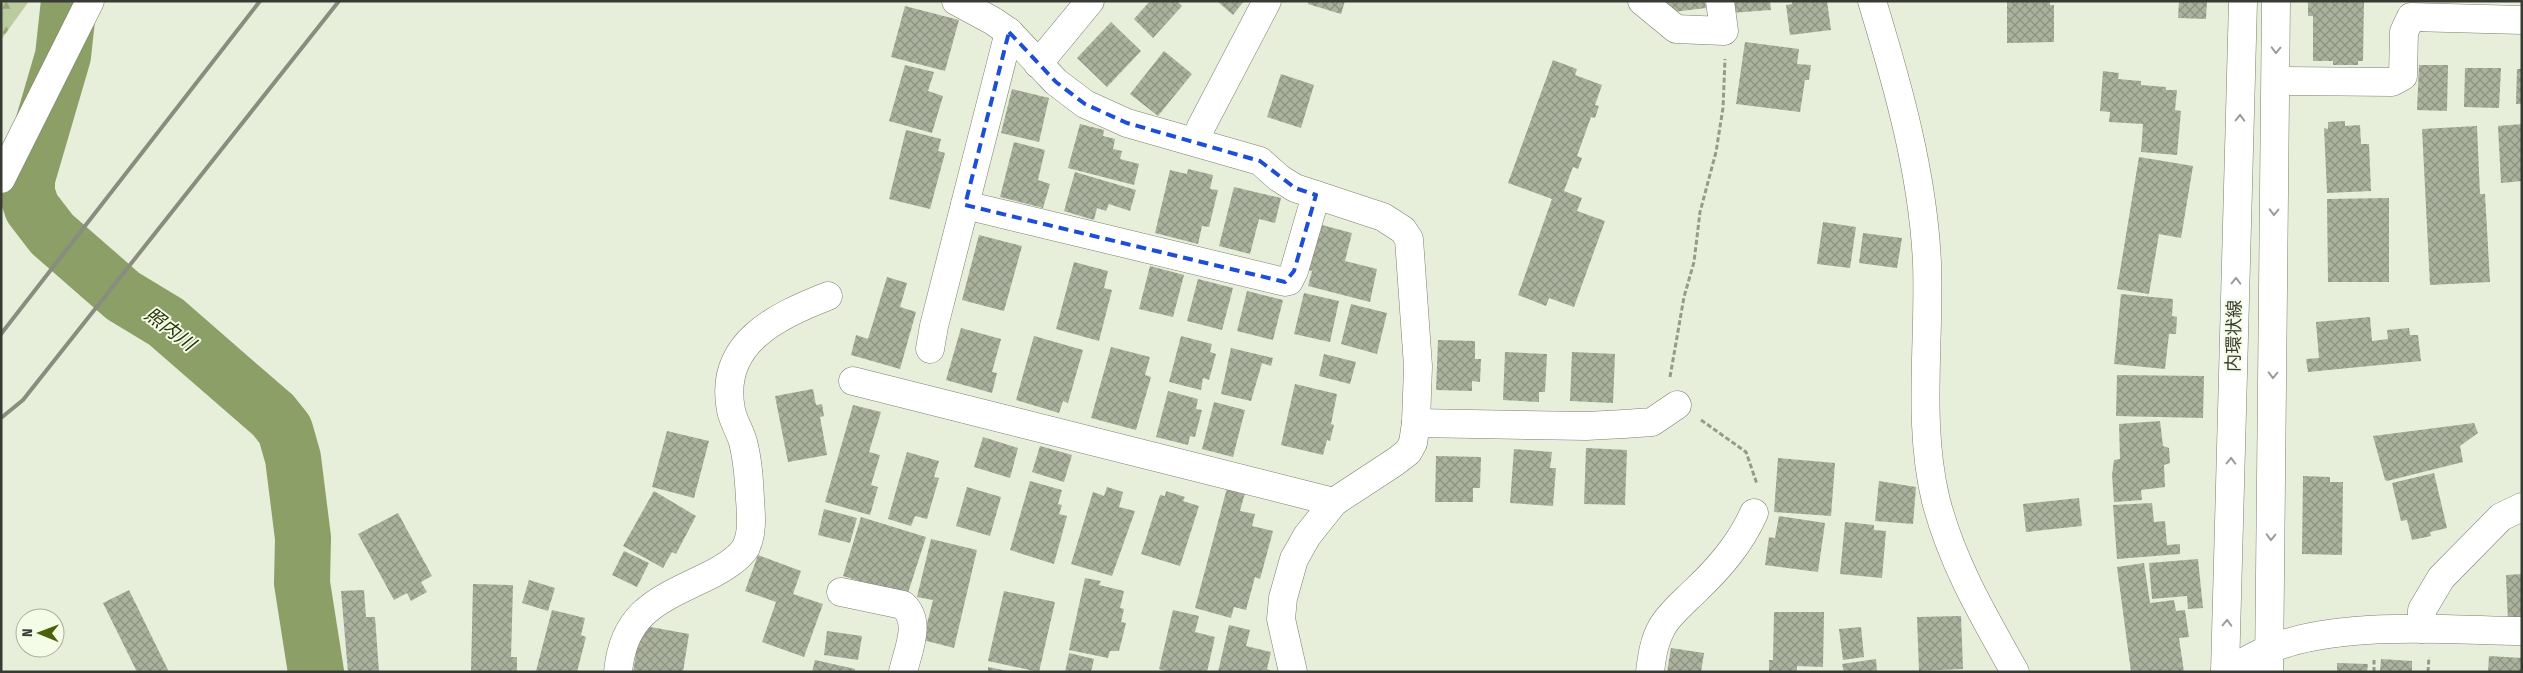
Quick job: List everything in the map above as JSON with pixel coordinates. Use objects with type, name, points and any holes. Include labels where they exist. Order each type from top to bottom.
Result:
[{"type":"street","points":[[1,179],[90,1]]},
{"type":"street","points":[[956,1],[1009,32],[1056,82],[1085,104],[1127,123],[1260,161],[1279,178],[1295,188],[1383,217],[1403,230],[1410,240],[1416,320],[1416,423],[1413,443],[1408,452],[1334,502],[1306,536],[1290,569],[1281,619],[1293,672]]},
{"type":"street","points":[[1038,64],[1090,1]]},
{"type":"street","points":[[1196,142],[1201,127],[1267,1]]},
{"type":"street","points":[[1642,1],[1676,29],[1724,31],[1720,1]]},
{"type":"street","points":[[1872,1],[1894,72],[1905,119],[1921,210],[1927,262],[1928,439],[1936,498],[1960,572],[1975,604],[2015,672]]},
{"type":"street","name":"内環状線","points":[[2226,672],[2243,1]]},
{"type":"street","points":[[2270,660],[2276,1]]},
{"type":"street","points":[[2276,81],[2392,82],[2403,76],[2404,32],[2411,17],[2522,20]]},
{"type":"street","points":[[930,350],[934,326],[1009,32]]},
{"type":"street","points":[[965,205],[1285,282],[1289,281],[1294,271],[1316,194]]},
{"type":"street","points":[[618,672],[620,653],[627,633],[646,609],[723,568],[745,549],[750,534],[748,471],[743,442],[731,412],[730,373],[752,338],[764,327],[791,311],[828,296]]},
{"type":"street","points":[[853,381],[1334,502]]},
{"type":"street","points":[[1416,423],[1586,426],[1624,424],[1652,422],[1678,405]]},
{"type":"street","points":[[2422,630],[2422,610],[2441,578],[2501,517],[2522,507]]},
{"type":"street","points":[[1650,672],[1656,639],[1661,628],[1668,618],[1721,566],[1739,542],[1754,513]]},
{"type":"street","points":[[841,592],[903,605],[910,611],[913,620],[913,630],[903,672]]},
{"type":"street","points":[[2226,672],[2270,660],[2288,642],[2341,632],[2422,630],[2522,631]]},
{"type":"path","points":[[1724,31],[1725,59],[1722,116],[1716,152],[1700,212],[1694,262],[1684,298],[1668,382],[1669,392],[1678,405],[1711,425],[1746,452],[1758,486],[1754,513]]},
{"type":"highlighted area","points":[[1009,32],[1056,82],[1085,104],[1127,123],[1260,161],[1295,188],[1316,195],[1294,271],[1285,282],[965,205]]},
{"type":"green space","points":[[1,1],[29,1],[1,40]]},
{"type":"building","points":[[1150,1],[1177,1],[1182,6],[1153,38],[1134,19]]},
{"type":"building","points":[[1217,1],[1244,1],[1233,15]]},
{"type":"building","points":[[1308,1],[1345,1],[1341,14],[1308,4]]},
{"type":"building","points":[[1664,1],[1705,1],[1706,8],[1665,13]]},
{"type":"building","points":[[1729,1],[1770,1],[1771,10],[1730,13]]},
{"type":"building","points":[[1792,1],[1827,1],[1831,30],[1790,35],[1786,5],[1792,4]]},
{"type":"building","points":[[2007,1],[2050,1],[2050,5],[2054,5],[2054,42],[2007,43]]},
{"type":"building","points":[[2179,1],[2207,1],[2206,19],[2178,18]]},
{"type":"building","points":[[2308,1],[2364,1],[2363,61],[2358,61],[2358,65],[2333,65],[2333,61],[2313,61],[2313,16],[2308,16]]},
{"type":"building","points":[[905,6],[959,20],[945,71],[891,57]]},
{"type":"building","points":[[1111,22],[1141,51],[1107,87],[1077,58]]},
{"type":"building","points":[[1745,42],[1799,49],[1797,64],[1811,65],[1809,80],[1805,80],[1800,112],[1736,104]]},
{"type":"building","points":[[1164,51],[1192,74],[1158,116],[1130,94]]},
{"type":"building","points":[[1553,60],[1577,69],[1575,75],[1602,85],[1595,105],[1599,106],[1595,118],[1591,117],[1577,156],[1582,158],[1578,169],[1573,167],[1564,191],[1582,198],[1577,211],[1605,221],[1574,307],[1549,298],[1546,306],[1518,295],[1552,199],[1508,183]]},
{"type":"building","points":[[905,65],[934,72],[928,91],[943,96],[932,133],[889,121]]},
{"type":"building","points":[[2419,65],[2448,65],[2447,111],[2417,110]]},
{"type":"building","points":[[2465,68],[2501,68],[2499,108],[2464,107]]},
{"type":"building","points":[[2517,69],[2522,69],[2522,104],[2516,104]]},
{"type":"building","points":[[2103,71],[2119,73],[2118,79],[2141,81],[2141,85],[2166,87],[2166,90],[2177,90],[2175,110],[2181,111],[2177,155],[2141,152],[2143,124],[2109,122],[2110,112],[2100,111]]},
{"type":"building","points":[[1281,74],[1314,85],[1301,128],[1267,117]]},
{"type":"building","points":[[1012,89],[1049,98],[1039,142],[1001,133]]},
{"type":"building","points":[[2345,121],[2345,126],[2360,125],[2361,144],[2369,144],[2371,191],[2327,193],[2324,128],[2328,129],[2328,122]]},
{"type":"building","points":[[1080,124],[1104,130],[1103,136],[1115,139],[1113,149],[1122,151],[1120,159],[1139,164],[1134,185],[1068,168]]},
{"type":"building","points":[[2522,124],[2522,181],[2501,183],[2498,126]]},
{"type":"building","points":[[2477,126],[2480,194],[2485,194],[2490,282],[2430,285],[2422,129]]},
{"type":"building","points":[[906,130],[941,139],[938,151],[945,153],[930,209],[889,199]]},
{"type":"building","points":[[1014,142],[1045,150],[1038,180],[1050,184],[1043,208],[1000,197]]},
{"type":"building","points":[[2139,157],[2193,166],[2181,238],[2159,234],[2149,294],[2117,289]]},
{"type":"building","points":[[1188,169],[1213,175],[1210,189],[1218,190],[1209,227],[1202,226],[1198,244],[1155,233],[1170,170],[1187,174]]},
{"type":"building","points":[[1075,172],[1136,190],[1130,211],[1109,204],[1106,211],[1097,208],[1094,220],[1064,211]]},
{"type":"building","points":[[1234,187],[1281,198],[1275,223],[1259,219],[1250,254],[1219,246]]},
{"type":"building","points":[[2389,198],[2389,282],[2328,282],[2327,199]]},
{"type":"building","points":[[1823,222],[1856,227],[1850,268],[1817,264]]},
{"type":"building","points":[[1322,225],[1352,233],[1345,261],[1377,269],[1370,302],[1308,286],[1312,271],[1308,270],[1317,233],[1320,233]]},
{"type":"building","points":[[1863,233],[1902,238],[1897,268],[1859,263]]},
{"type":"building","points":[[979,235],[1022,246],[1004,311],[962,300]]},
{"type":"building","points":[[1074,262],[1108,271],[1104,288],[1112,290],[1099,341],[1056,329]]},
{"type":"building","points":[[1150,266],[1184,275],[1173,317],[1139,309]]},
{"type":"building","points":[[887,277],[907,283],[900,307],[916,312],[900,369],[851,355],[856,335],[868,339]]},
{"type":"building","points":[[1198,279],[1233,288],[1222,330],[1187,321]]},
{"type":"building","points":[[1247,291],[1283,300],[1273,340],[1237,331]]},
{"type":"building","points":[[1304,293],[1339,301],[1330,342],[1294,334]]},
{"type":"building","points":[[2121,294],[2173,299],[2172,316],[2177,317],[2176,334],[2169,334],[2165,369],[2114,364]]},
{"type":"building","points":[[1351,304],[1387,313],[1377,354],[1341,344]]},
{"type":"building","points":[[2370,317],[2372,341],[2388,339],[2387,330],[2409,328],[2410,335],[2418,335],[2421,361],[2308,372],[2306,359],[2319,358],[2316,322]]},
{"type":"building","points":[[961,328],[1001,339],[992,372],[997,373],[992,393],[946,380]]},
{"type":"building","points":[[1034,336],[1083,350],[1068,403],[1063,401],[1059,413],[1016,400]]},
{"type":"building","points":[[1181,336],[1212,344],[1210,352],[1216,354],[1209,380],[1203,378],[1201,390],[1169,382]]},
{"type":"building","points":[[1438,340],[1475,341],[1475,359],[1481,359],[1480,382],[1472,381],[1472,391],[1436,390]]},
{"type":"building","points":[[1111,347],[1150,357],[1145,375],[1151,377],[1136,430],[1091,418]]},
{"type":"building","points":[[1231,348],[1273,358],[1271,366],[1262,363],[1251,401],[1221,394]]},
{"type":"building","points":[[1505,352],[1547,354],[1545,392],[1539,392],[1539,402],[1503,400]]},
{"type":"building","points":[[1572,352],[1615,354],[1613,403],[1570,401]]},
{"type":"building","points":[[1324,354],[1356,362],[1350,384],[1319,376]]},
{"type":"building","points":[[2117,375],[2204,376],[2203,418],[2116,416]]},
{"type":"building","points":[[1295,384],[1337,394],[1331,424],[1334,425],[1330,441],[1327,440],[1323,455],[1281,445]]},
{"type":"building","points":[[813,389],[816,405],[822,404],[824,416],[820,417],[827,455],[788,462],[775,396]]},
{"type":"building","points":[[1168,391],[1198,399],[1196,409],[1202,410],[1195,437],[1190,436],[1188,445],[1156,437]]},
{"type":"building","points":[[1214,402],[1245,410],[1233,457],[1202,449]]},
{"type":"building","points":[[853,405],[881,412],[869,452],[880,455],[871,485],[878,487],[870,515],[825,502]]},
{"type":"building","points":[[2160,421],[2163,446],[2169,448],[2170,463],[2164,465],[2165,487],[2141,490],[2142,500],[2114,502],[2112,475],[2114,460],[2120,459],[2119,424]]},
{"type":"building","points":[[2474,423],[2478,433],[2460,446],[2463,462],[2385,480],[2373,436]]},
{"type":"building","points":[[667,431],[709,441],[694,498],[652,487]]},
{"type":"building","points":[[983,437],[1018,448],[1010,478],[974,467]]},
{"type":"building","points":[[1040,446],[1072,455],[1064,482],[1032,472]]},
{"type":"building","points":[[1586,448],[1627,450],[1625,505],[1584,504]]},
{"type":"building","points":[[1514,449],[1552,452],[1550,468],[1556,468],[1553,506],[1510,503]]},
{"type":"building","points":[[907,452],[939,461],[934,477],[939,478],[927,519],[915,516],[911,526],[888,519]]},
{"type":"building","points":[[1436,456],[1481,457],[1480,488],[1473,488],[1473,502],[1435,502]]},
{"type":"building","points":[[1778,458],[1835,463],[1831,516],[1774,512]]},
{"type":"building","points":[[2434,473],[2447,528],[2430,532],[2431,536],[2412,540],[2407,520],[2401,521],[2392,483]]},
{"type":"building","points":[[2303,476],[2330,477],[2330,482],[2343,482],[2342,555],[2302,554]]},
{"type":"building","points":[[1030,481],[1062,490],[1058,504],[1062,505],[1059,514],[1067,516],[1054,564],[1010,550]]},
{"type":"building","points":[[1879,481],[1916,487],[1913,524],[1875,521]]},
{"type":"building","points":[[967,487],[1001,497],[990,536],[956,526]]},
{"type":"building","points":[[1107,487],[1123,492],[1119,507],[1135,511],[1112,576],[1071,564],[1093,492],[1104,496]]},
{"type":"building","points":[[1227,488],[1245,493],[1240,511],[1255,514],[1252,526],[1273,531],[1260,579],[1255,577],[1246,610],[1234,607],[1231,618],[1195,608]]},
{"type":"building","points":[[654,491],[696,516],[676,554],[672,552],[663,568],[623,546]]},
{"type":"building","points":[[1166,491],[1185,497],[1183,501],[1199,506],[1180,566],[1141,554],[1160,495],[1165,496]]},
{"type":"building","points":[[2079,498],[2082,526],[2026,532],[2023,504]]},
{"type":"building","points":[[2152,503],[2154,522],[2165,521],[2167,545],[2180,544],[2180,554],[2117,559],[2113,505]]},
{"type":"building","points":[[824,509],[857,518],[850,543],[818,535]]},
{"type":"building","points":[[398,513],[432,576],[421,582],[427,592],[411,601],[407,593],[394,600],[358,534]]},
{"type":"building","points":[[1779,516],[1825,523],[1818,572],[1765,565],[1769,537],[1775,538]]},
{"type":"building","points":[[861,517],[926,537],[907,596],[843,576]]},
{"type":"building","points":[[1845,522],[1874,525],[1874,530],[1886,531],[1882,578],[1840,574]]},
{"type":"building","points":[[931,539],[977,550],[954,648],[923,640],[933,600],[917,597]]},
{"type":"building","points":[[624,551],[649,563],[637,587],[612,575]]},
{"type":"building","points":[[758,555],[801,571],[793,594],[823,604],[804,657],[762,642],[776,602],[745,591]]},
{"type":"building","points":[[2198,559],[2203,608],[2188,609],[2187,596],[2152,599],[2149,563]]},
{"type":"building","points":[[2144,563],[2150,603],[2174,600],[2176,611],[2185,610],[2189,637],[2179,638],[2184,672],[2131,672],[2117,567]]},
{"type":"building","points":[[2522,574],[2522,621],[2508,622],[2506,575]]},
{"type":"building","points":[[1085,578],[1101,581],[1099,585],[1124,591],[1120,608],[1124,609],[1121,622],[1126,623],[1119,651],[1110,651],[1108,658],[1069,650]]},
{"type":"building","points":[[529,580],[555,588],[548,611],[522,603]]},
{"type":"building","points":[[473,584],[513,585],[511,657],[517,657],[517,672],[471,672]]},
{"type":"building","points":[[129,590],[169,672],[137,672],[103,603]]},
{"type":"building","points":[[364,590],[366,617],[375,617],[379,672],[348,672],[341,591]]},
{"type":"building","points":[[1004,591],[1055,602],[1039,672],[988,661]]},
{"type":"building","points":[[552,610],[585,618],[581,635],[586,637],[577,672],[536,671]]},
{"type":"building","points":[[1173,610],[1199,616],[1195,632],[1215,637],[1207,672],[1169,672],[1159,669]]},
{"type":"building","points":[[1774,612],[1824,612],[1823,667],[1797,666],[1797,671],[1769,671],[1769,660],[1773,660]]},
{"type":"building","points":[[1961,616],[1963,669],[1919,671],[1917,617]]},
{"type":"building","points":[[1229,625],[1250,630],[1246,646],[1271,652],[1267,669],[1274,672],[1218,672]]},
{"type":"building","points":[[645,626],[689,634],[683,672],[633,672],[639,635],[644,636]]},
{"type":"building","points":[[1861,627],[1864,657],[1843,660],[1839,629]]},
{"type":"building","points":[[827,631],[862,636],[858,660],[824,655]]},
{"type":"building","points":[[1671,648],[1704,653],[1701,672],[1667,672]]},
{"type":"building","points":[[1069,653],[1094,659],[1091,672],[1065,672]]},
{"type":"building","points":[[2489,656],[2522,658],[2522,672],[2488,672]]},
{"type":"building","points":[[1876,659],[1877,672],[1844,672],[1842,664]]},
{"type":"building","points":[[2381,659],[2412,661],[2412,672],[2380,672]]},
{"type":"building","points":[[815,660],[855,669],[855,672],[812,672]]},
{"type":"building","points":[[2337,663],[2368,664],[2367,672],[2337,672]]},
{"type":"building","points":[[988,667],[1008,671],[1008,672],[988,672]]},
{"type":"waterway","name":"照内川","points":[[69,1],[63,56],[27,179],[27,193],[32,208],[52,234],[123,296],[166,322],[273,415],[285,430],[293,458],[303,538],[302,583],[316,672]]},
{"type":"railway","points":[[1,334],[260,1]]},
{"type":"railway","points":[[1,418],[23,400],[339,1]]}]
